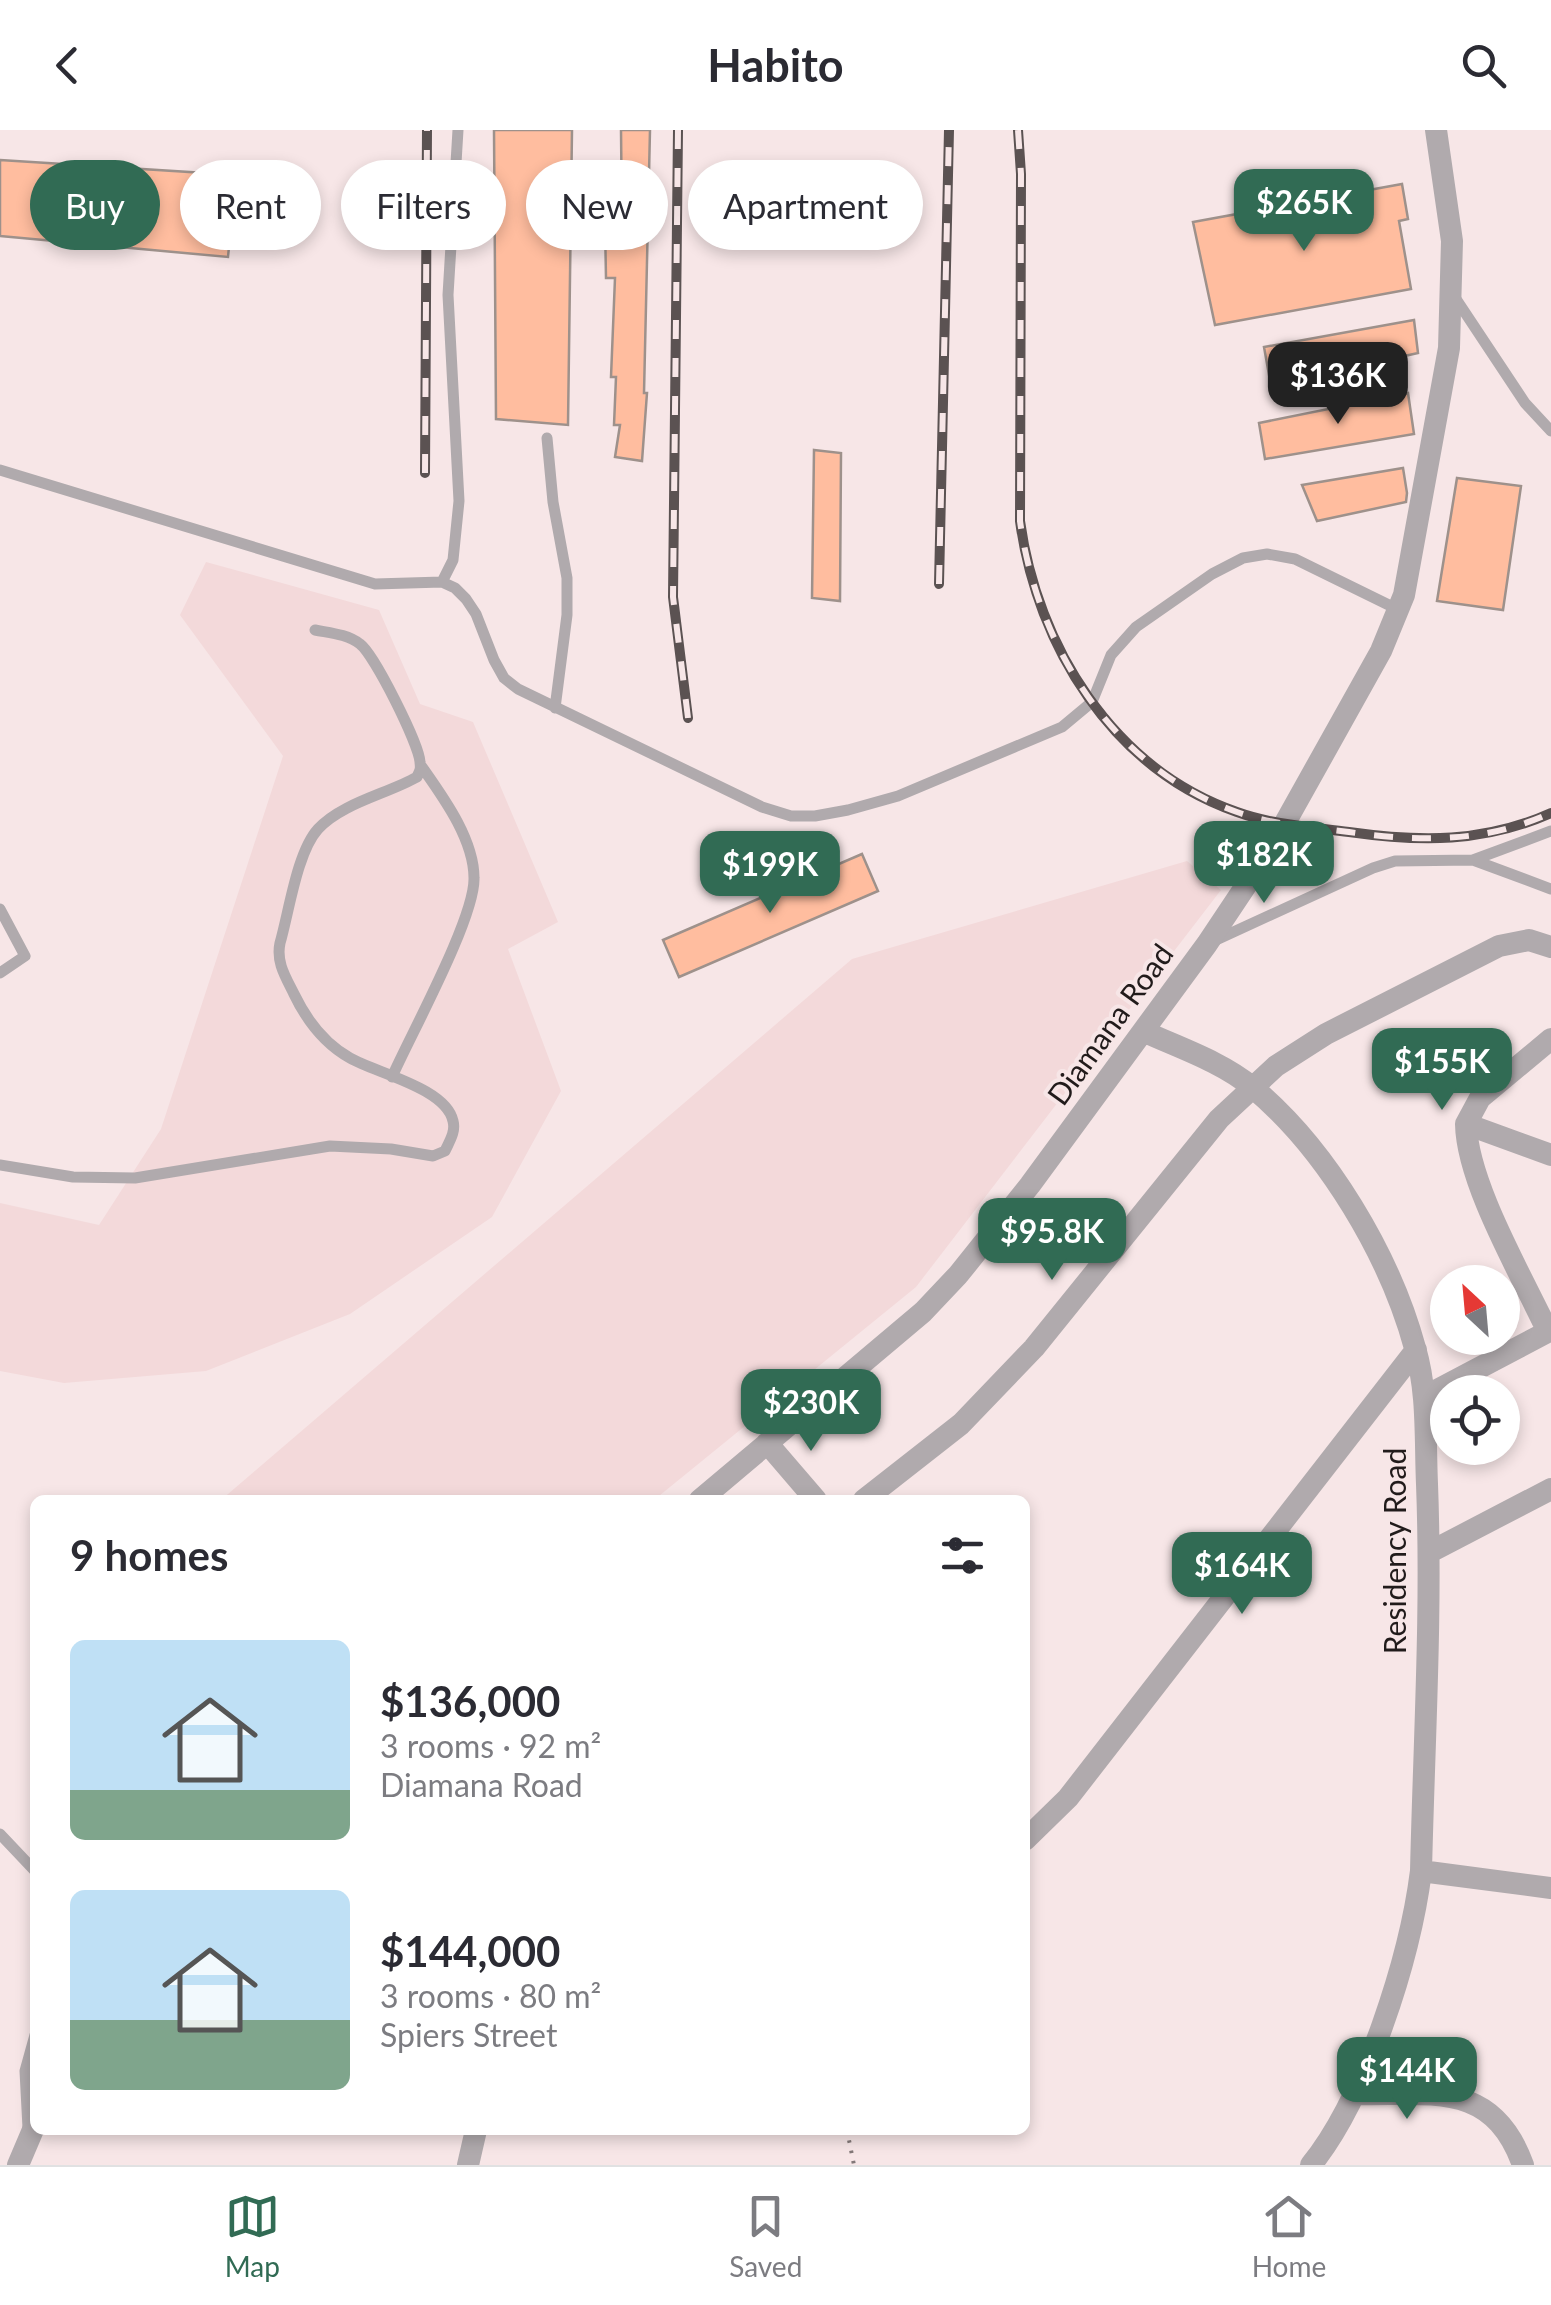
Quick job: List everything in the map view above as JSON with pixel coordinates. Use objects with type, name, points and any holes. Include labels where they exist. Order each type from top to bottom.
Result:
[{"type":"street","name":"Diamana Road","points":[[706,1495],[924,1312],[958,1275],[1145,1032],[1207,944],[1296,805],[1381,651],[1404,595],[1449,348],[1452,240],[1436,130]]},
{"type":"street","points":[[870,1495],[961,1424],[1034,1348],[1182,1162],[1219,1119],[1276,1066],[1326,1034],[1482,954],[1516,941],[1529,940],[1551,947]]},
{"type":"street","name":"Residency Road","points":[[1145,1032],[1253,1088],[1295,1131],[1340,1188],[1387,1267],[1416,1350],[1424,1396],[1430,1552],[1421,1871],[1415,1915],[1400,1969],[1354,2094],[1311,2165]]},
{"type":"street","points":[[1424,1396],[1549,1331],[1481,1188],[1466,1144],[1466,1124],[1480,1098],[1551,1039]]},
{"type":"street","points":[[1466,1124],[1551,1155]]},
{"type":"street","points":[[1030,1835],[1068,1798],[1416,1350]]},
{"type":"street","points":[[766,1443],[812,1495]]},
{"type":"street","points":[[1430,1552],[1551,1489]]},
{"type":"street","points":[[1421,1871],[1551,1888]]},
{"type":"street","points":[[1354,2094],[1460,2097],[1482,2106],[1510,2135],[1523,2165]]},
{"type":"street","points":[[18,2165],[30,2135]]},
{"type":"street","points":[[468,2165],[475,2135]]},
{"type":"lane","points":[[442,582],[453,560],[459,502],[448,295],[458,130]]},
{"type":"lane","points":[[1451,292],[1525,403],[1551,431]]},
{"type":"lane","points":[[547,438],[553,502],[567,578],[567,615],[555,708]]},
{"type":"lane","points":[[0,470],[375,584],[442,582],[456,588],[476,614],[504,678],[555,708],[791,816],[814,816],[898,796],[1062,727],[1092,702],[1111,655],[1136,627],[1212,574],[1243,558],[1267,554],[1295,559],[1398,610]]},
{"type":"lane","points":[[315,630],[349,637],[364,646],[382,676],[422,767],[458,826],[472,864],[474,880],[460,928],[392,1077]]},
{"type":"lane","points":[[0,1166],[73,1176],[135,1178],[330,1146],[391,1148],[433,1156],[445,1151],[454,1120],[442,1102],[352,1059],[322,1036],[300,1007],[278,954],[304,856],[317,830],[347,810],[417,777],[422,767]]},
{"type":"lane","points":[[1207,944],[1372,868],[1395,862],[1473,860],[1551,831]]},
{"type":"lane","points":[[1473,860],[1551,889]]},
{"type":"lane","points":[[0,909],[25,956],[0,973]]},
{"type":"lane","points":[[0,1834],[30,1866]]},
{"type":"lane","points":[[30,2051],[24,2070],[30,2116]]},
{"type":"path","points":[[848,2135],[854,2165]]},
{"type":"shaded area","points":[[206,562],[379,610],[420,704],[473,722],[558,922],[508,949],[561,1091],[492,1217],[350,1314],[206,1371],[64,1383],[0,1371],[0,1203],[99,1225],[161,1129],[283,756],[180,615]]},
{"type":"shaded area","points":[[1187,861],[1221,890],[916,1287],[660,1495],[227,1495],[852,959]]},
{"type":"building","points":[[494,130],[572,130],[572,160],[526,160],[526,250],[570,250],[568,425],[496,419],[495,250],[506,250],[506,160],[494,160]]},
{"type":"building","points":[[621,130],[650,130],[649,160],[621,160]]},
{"type":"building","points":[[0,160],[30,162],[30,239],[0,236]]},
{"type":"building","points":[[160,170],[180,171],[180,250],[229,250],[228,257],[152,250],[160,250]]},
{"type":"building","points":[[1402,184],[1408,219],[1399,221],[1411,289],[1215,325],[1193,222]]},
{"type":"building","points":[[605,250],[647,250],[647,393],[642,461],[615,457],[620,425],[614,425],[616,377],[611,377],[615,278],[606,278]]},
{"type":"building","points":[[1414,320],[1418,353],[1271,386],[1264,347]]},
{"type":"building","points":[[1408,393],[1414,434],[1265,459],[1259,423]]},
{"type":"building","points":[[814,450],[841,453],[840,601],[812,598]]},
{"type":"building","points":[[1403,468],[1406,502],[1317,521],[1302,485]]},
{"type":"building","points":[[1457,478],[1521,486],[1503,610],[1437,601]]},
{"type":"building","points":[[862,854],[878,891],[679,977],[663,940]]},
{"type":"railway","points":[[425,473],[427,130]]},
{"type":"railway","points":[[678,130],[673,597],[688,718]]},
{"type":"railway","points":[[939,584],[949,130]]},
{"type":"railway","points":[[1018,130],[1020,521],[1029,568],[1044,613],[1063,657],[1088,697],[1118,734],[1153,766],[1193,792],[1264,820],[1375,835],[1452,838],[1501,830],[1551,813]]}]
